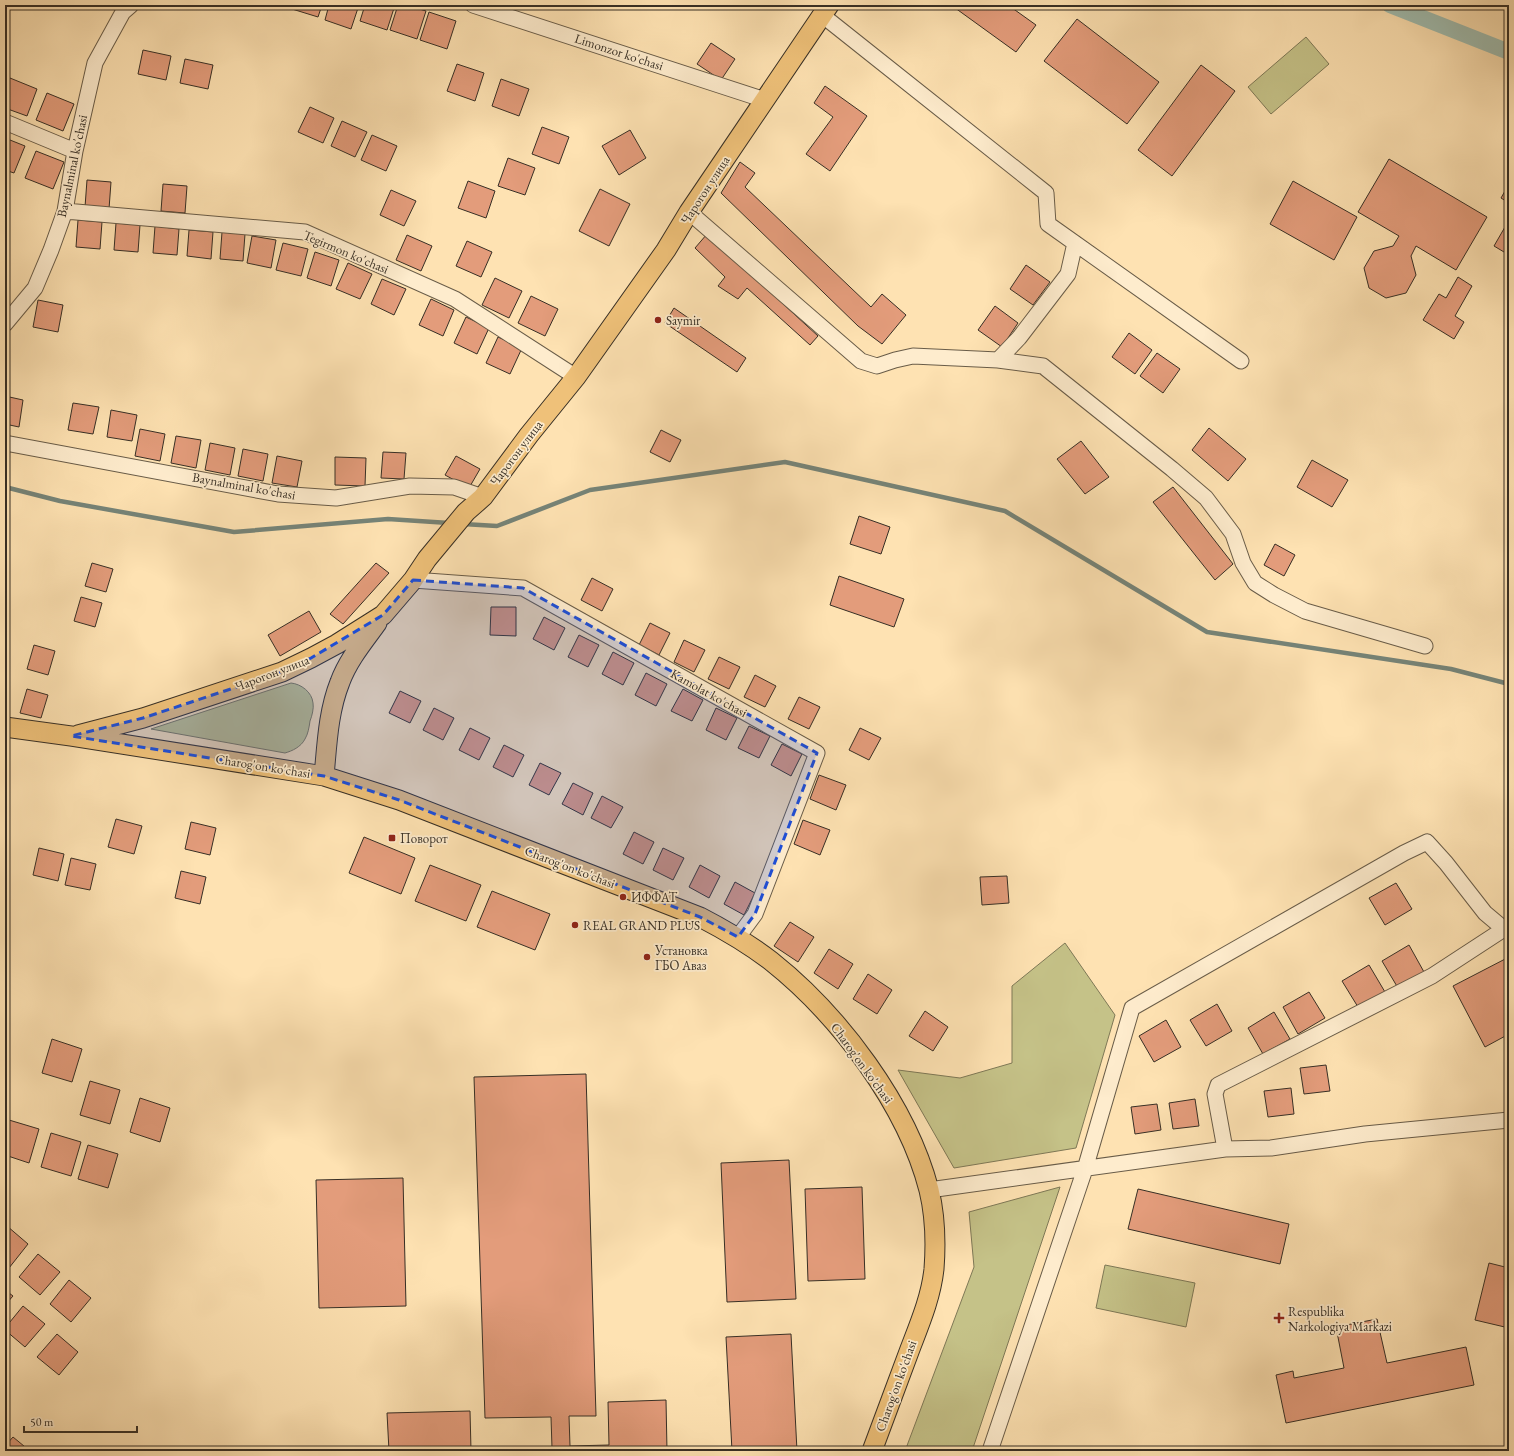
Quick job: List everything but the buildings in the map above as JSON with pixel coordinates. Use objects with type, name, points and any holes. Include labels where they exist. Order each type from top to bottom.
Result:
[{"type":"main road","name":"Чарогон улица","points":[[71,736],[143,718],[282,672],[337,644],[383,615],[413,580],[444,538],[466,512],[483,497],[529,435],[576,377],[666,250],[689,212],[826,10]]},
{"type":"main road","points":[[324,776],[332,707],[340,681],[351,660],[383,615]]},
{"type":"main road","name":"Charog'on ko'chasi","points":[[5,728],[71,736],[324,776],[399,800],[693,914],[738,938],[770,961],[800,986],[852,1044],[898,1113],[916,1150],[929,1190],[935,1254],[932,1284],[922,1317],[872,1451]]},
{"type":"street","name":"Baynalminal ko'chasi","points":[[5,324],[35,288],[64,211],[75,151],[95,63],[123,12],[132,5]]},
{"type":"street","name":"Limonzor ko'chasi","points":[[473,5],[765,100]]},
{"type":"street","points":[[826,10],[1046,193],[1048,224],[1241,361]]},
{"type":"street","points":[[5,122],[75,151]]},
{"type":"street","name":"Tegirmon ko'chasi","points":[[64,211],[306,232],[455,299],[576,377]]},
{"type":"street","points":[[689,212],[862,362],[877,366],[913,356],[998,360],[1043,366],[1206,498],[1233,534],[1243,563],[1255,583],[1305,611],[1424,646]]},
{"type":"street","points":[[998,360],[1019,338],[1068,274],[1075,243]]},
{"type":"street","name":"Baynalminal ko'chasi","points":[[5,443],[278,494],[336,498],[410,486],[454,487],[483,497]]},
{"type":"street","name":"Kamolat ko'chasi","points":[[413,580],[523,588],[817,753],[755,914],[738,938]]},
{"type":"street","points":[[990,1451],[1085,1169],[1132,1008],[1404,853],[1428,842],[1485,913],[1506,927],[1432,976],[1218,1085],[1215,1094],[1225,1149]]},
{"type":"street","points":[[929,1190],[1225,1149],[1271,1148],[1365,1134],[1509,1120]]},
{"type":"highlighted area","points":[[413,580],[523,588],[817,753],[755,914],[738,937],[700,917],[399,800],[324,776],[71,736],[143,718],[282,672],[311,658],[383,615]]},
{"type":"shaded area","points":[[1306,37],[1329,64],[1271,114],[1248,87]]},
{"type":"shaded area","points":[[291,683],[302,687],[311,695],[313,712],[307,735],[303,742],[293,750],[285,753],[151,729]]},
{"type":"shaded area","points":[[1065,943],[1115,1015],[1076,1148],[954,1168],[898,1070],[960,1078],[1012,1063],[1012,986]]},
{"type":"shaded area","points":[[1060,1187],[972,1451],[905,1451],[974,1267],[969,1212]]},
{"type":"shaded area","points":[[1105,1265],[1195,1283],[1186,1327],[1096,1308]]},
{"type":"waterway","points":[[1390,5],[1509,52]]},
{"type":"waterway","points":[[463,524],[497,526],[590,490],[785,462],[1005,511],[1207,632],[1451,669],[1509,684]]},
{"type":"waterway","points":[[5,487],[60,501],[234,532],[388,519],[449,523]]},
{"type":"place","name":"Saymir","points":[[658,320]]},
{"type":"place","name":"Поворот","points":[[392,838]]},
{"type":"place","name":"ИФФАТ","points":[[623,897]]},
{"type":"place","name":"REAL GRAND PLUS","points":[[575,925]]},
{"type":"place","name":"Установка ГБО Аваз","points":[[647,957]]},
{"type":"place","name":"Respublika Narkologiya Markazi","points":[[1279,1318]]}]
